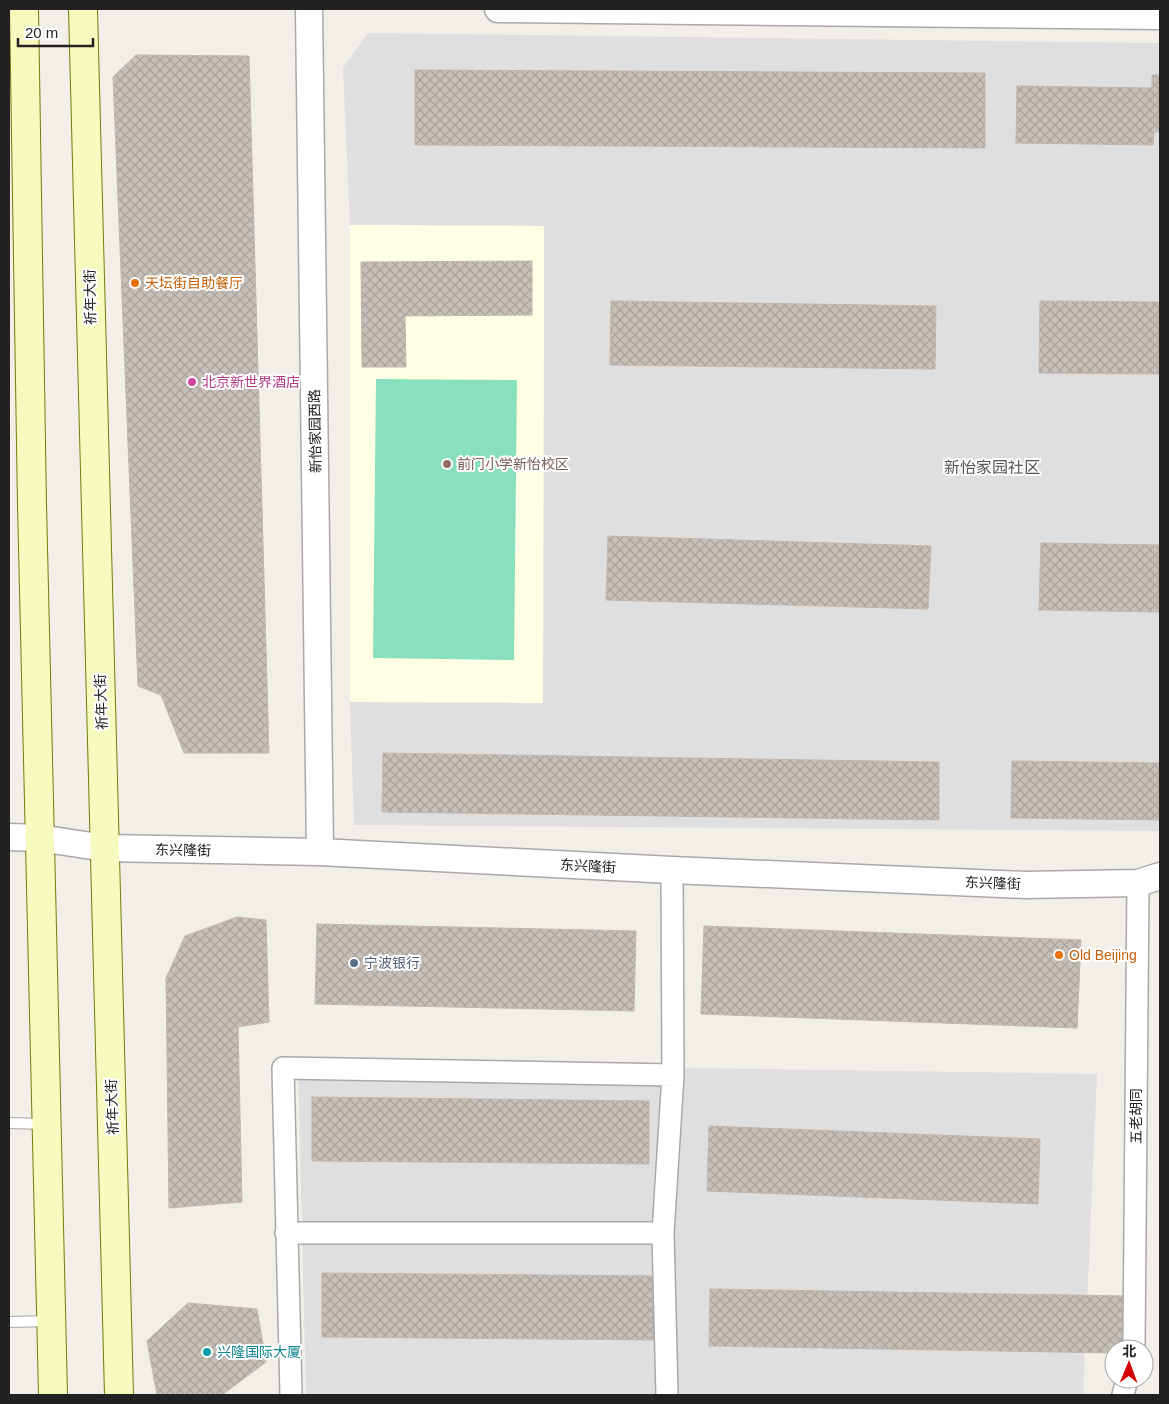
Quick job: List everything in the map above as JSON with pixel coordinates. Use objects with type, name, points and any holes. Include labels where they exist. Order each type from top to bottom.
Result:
[{"type":"main road","points":[[24,9],[39,838],[53,1395]]},
{"type":"main road","name":"祈年大街","points":[[82,9],[119,1395]]},
{"type":"street","name":"新怡家园西路","points":[[309,9],[320,852]]},
{"type":"street","points":[[498,9],[794,10],[1160,16]]},
{"type":"street","name":"东兴隆街","points":[[9,837],[39,838],[105,848],[320,852],[672,870],[1026,885],[1153,883]]},
{"type":"street","points":[[667,1395],[663,1233],[673,1075],[672,870]]},
{"type":"street","name":"五老胡同","points":[[1134,1339],[1153,883]]},
{"type":"street","points":[[291,1395],[283,1068],[673,1075]]},
{"type":"street","points":[[286,1233],[663,1233]]},
{"type":"lane","points":[[9,1123],[46,1124]]},
{"type":"lane","points":[[9,1322],[51,1321]]},
{"type":"shaded area","points":[[368,33],[1160,43],[1160,831],[354,825],[350,702],[543,702],[544,226],[350,225],[343,68]]},
{"type":"shaded area","name":"前门小学新怡校区","points":[[350,225],[544,226],[543,703],[350,702]]},
{"type":"shaded area","points":[[298,1062],[1097,1074],[1083,1395],[306,1395]]},
{"type":"green space","points":[[376,379],[517,380],[514,660],[373,658]]},
{"type":"building","name":"北京新世界酒店","points":[[136,55],[249,56],[269,753],[184,753],[161,695],[138,686],[113,77]]},
{"type":"building","points":[[415,70],[985,73],[985,148],[415,145]]},
{"type":"building","points":[[1152,75],[1160,75],[1160,132],[1154,132],[1153,145],[1016,143],[1017,86],[1152,88]]},
{"type":"building","points":[[532,261],[532,315],[405,316],[406,367],[362,367],[361,262]]},
{"type":"building","points":[[611,301],[936,306],[935,369],[610,365]]},
{"type":"building","points":[[1040,301],[1160,302],[1160,374],[1039,373]]},
{"type":"building","points":[[608,536],[931,546],[928,609],[606,600]]},
{"type":"building","points":[[1041,543],[1160,545],[1160,612],[1039,610]]},
{"type":"building","points":[[383,753],[939,762],[939,820],[382,812]]},
{"type":"building","points":[[1012,761],[1160,763],[1160,820],[1011,818]]},
{"type":"building","points":[[237,917],[266,920],[269,1022],[238,1027],[242,1202],[169,1208],[166,978],[185,936]]},
{"type":"building","points":[[317,924],[636,931],[634,1011],[315,1004]]},
{"type":"building","points":[[704,926],[1081,940],[1077,1028],[701,1014]]},
{"type":"building","points":[[312,1097],[649,1101],[649,1164],[312,1161]]},
{"type":"building","points":[[709,1126],[1040,1139],[1038,1204],[707,1191]]},
{"type":"building","points":[[322,1273],[659,1276],[659,1340],[322,1337]]},
{"type":"building","points":[[710,1289],[1128,1296],[1127,1339],[1104,1339],[1104,1353],[709,1346]]},
{"type":"building","name":"兴隆国际大厦","points":[[188,1303],[257,1309],[266,1362],[222,1395],[157,1395],[147,1341]]},
{"type":"place","name":"天坛街自助餐厅","points":[[135,283]]},
{"type":"place","name":"北京新世界酒店","points":[[192,382]]},
{"type":"place","name":"前门小学新怡校区","points":[[447,464]]},
{"type":"place","name":"Old Beijing","points":[[1059,955]]},
{"type":"place","name":"宁波银行","points":[[354,963]]},
{"type":"place","name":"兴隆国际大厦","points":[[207,1352]]},
{"type":"district","name":"新怡家园社区","points":[[992,467]]}]
